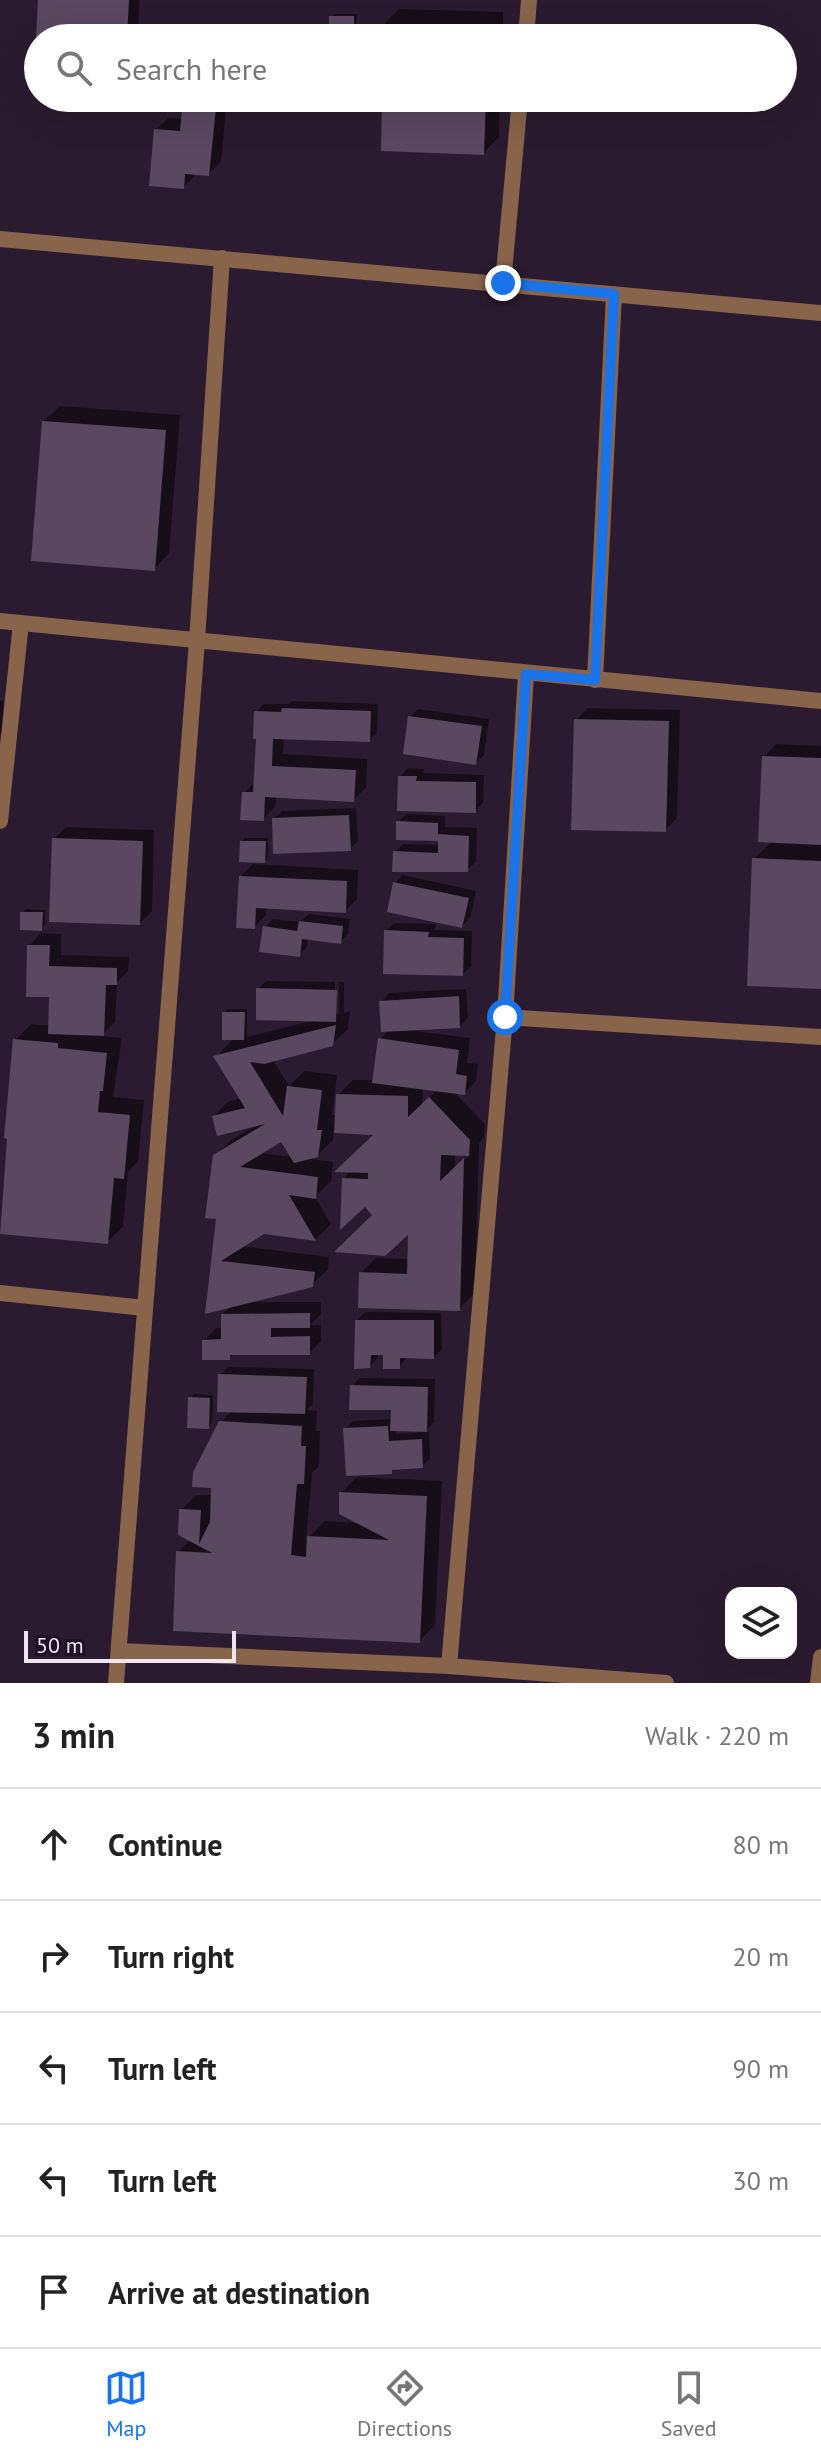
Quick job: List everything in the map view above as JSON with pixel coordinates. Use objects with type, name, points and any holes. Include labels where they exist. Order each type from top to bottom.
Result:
[{"type":"street","points":[[527,24],[529,0]]},
{"type":"street","points":[[503,283],[519,112]]},
{"type":"street","points":[[0,239],[821,313]]},
{"type":"street","points":[[116,1683],[197,641],[222,258]]},
{"type":"street","points":[[595,680],[614,294]]},
{"type":"street","points":[[0,621],[821,701]]},
{"type":"street","points":[[0,821],[21,623]]},
{"type":"street","points":[[449,1666],[505,1017],[526,674]]},
{"type":"street","points":[[505,1017],[821,1037]]},
{"type":"street","points":[[0,1293],[145,1308]]},
{"type":"street","points":[[119,1651],[449,1666],[666,1683]]},
{"type":"street","points":[[818,1683],[821,1657]]},
{"type":"building","points":[[38,0],[129,0],[128,24],[37,24]]},
{"type":"building","points":[[329,16],[354,16],[354,24],[329,24]]},
{"type":"building","points":[[182,112],[216,112],[209,176],[185,174],[184,189],[149,186],[154,129],[180,131]]},
{"type":"building","points":[[382,112],[486,112],[484,155],[381,151]]},
{"type":"building","points":[[42,421],[166,430],[155,571],[31,561]]},
{"type":"building","points":[[282,708],[371,711],[370,742],[273,739],[272,766],[356,770],[354,802],[265,797],[264,821],[240,820],[242,792],[253,792],[254,711],[281,712]]},
{"type":"building","points":[[408,716],[482,726],[476,765],[403,754]]},
{"type":"building","points":[[574,719],[669,721],[666,832],[571,830]]},
{"type":"building","points":[[762,756],[821,758],[821,845],[758,842]]},
{"type":"building","points":[[398,776],[417,776],[416,781],[476,782],[476,813],[397,811]]},
{"type":"building","points":[[349,815],[351,851],[273,854],[272,818]]},
{"type":"building","points":[[396,821],[438,823],[438,834],[469,836],[468,872],[392,872],[393,851],[438,853],[438,841],[396,840]]},
{"type":"building","points":[[52,838],[143,841],[140,925],[49,922]]},
{"type":"building","points":[[240,841],[266,841],[265,863],[239,862]]},
{"type":"building","points":[[752,858],[821,861],[821,989],[747,986]]},
{"type":"building","points":[[239,876],[347,881],[346,913],[256,908],[255,929],[236,928]]},
{"type":"building","points":[[393,882],[469,898],[462,928],[387,912]]},
{"type":"building","points":[[20,912],[43,912],[42,931],[20,930]]},
{"type":"building","points":[[299,921],[343,926],[341,944],[302,939],[300,957],[259,952],[263,926],[297,931]]},
{"type":"building","points":[[384,930],[429,932],[428,937],[464,938],[463,976],[383,974]]},
{"type":"building","points":[[27,945],[50,945],[49,966],[117,968],[117,985],[106,985],[104,1036],[48,1034],[49,997],[26,997]]},
{"type":"building","points":[[256,988],[337,990],[336,1022],[256,1020]]},
{"type":"building","points":[[459,996],[460,1028],[381,1032],[379,1001]]},
{"type":"building","points":[[222,1012],[245,1012],[244,1040],[222,1040]]},
{"type":"building","points":[[336,1025],[333,1046],[264,1064],[250,1062],[283,1116],[287,1086],[322,1090],[317,1130],[322,1130],[318,1157],[294,1163],[281,1142],[240,1167],[318,1177],[316,1199],[289,1195],[316,1241],[264,1234],[221,1261],[315,1272],[313,1287],[205,1314],[216,1219],[205,1218],[213,1155],[265,1124],[217,1136],[212,1116],[245,1108],[213,1056]]},
{"type":"building","points":[[378,1038],[459,1050],[456,1074],[467,1076],[465,1095],[372,1083]]},
{"type":"building","points":[[13,1039],[58,1043],[58,1048],[107,1053],[98,1112],[130,1115],[124,1179],[114,1178],[108,1244],[0,1234]]},
{"type":"building","points":[[336,1094],[408,1096],[408,1117],[429,1097],[470,1140],[469,1156],[441,1155],[440,1181],[464,1158],[460,1311],[358,1308],[359,1272],[407,1274],[408,1235],[385,1256],[334,1252],[372,1215],[365,1207],[340,1230],[342,1178],[368,1179],[368,1173],[334,1172],[373,1135],[334,1133]]},
{"type":"building","points":[[310,1313],[310,1328],[271,1328],[271,1337],[310,1336],[310,1355],[230,1355],[230,1360],[202,1360],[202,1340],[221,1339],[221,1314]]},
{"type":"building","points":[[355,1320],[434,1320],[434,1359],[400,1358],[400,1369],[383,1369],[383,1355],[371,1355],[370,1368],[354,1369]]},
{"type":"building","points":[[218,1374],[307,1377],[305,1414],[217,1412]]},
{"type":"building","points":[[350,1385],[428,1387],[427,1432],[390,1431],[391,1410],[349,1410]]},
{"type":"building","points":[[188,1397],[210,1398],[209,1429],[187,1428]]},
{"type":"building","points":[[219,1421],[302,1426],[301,1446],[306,1446],[304,1484],[297,1484],[291,1555],[306,1557],[307,1536],[389,1540],[339,1514],[339,1492],[427,1496],[420,1643],[173,1631],[176,1551],[212,1553],[178,1535],[179,1509],[201,1510],[199,1544],[210,1522],[211,1488],[192,1487],[193,1472]]},
{"type":"building","points":[[388,1426],[389,1441],[422,1439],[423,1468],[392,1470],[392,1474],[346,1476],[343,1428]]},
{"type":"route","points":[[503,283],[614,294],[595,680],[526,674],[505,1017]]}]
